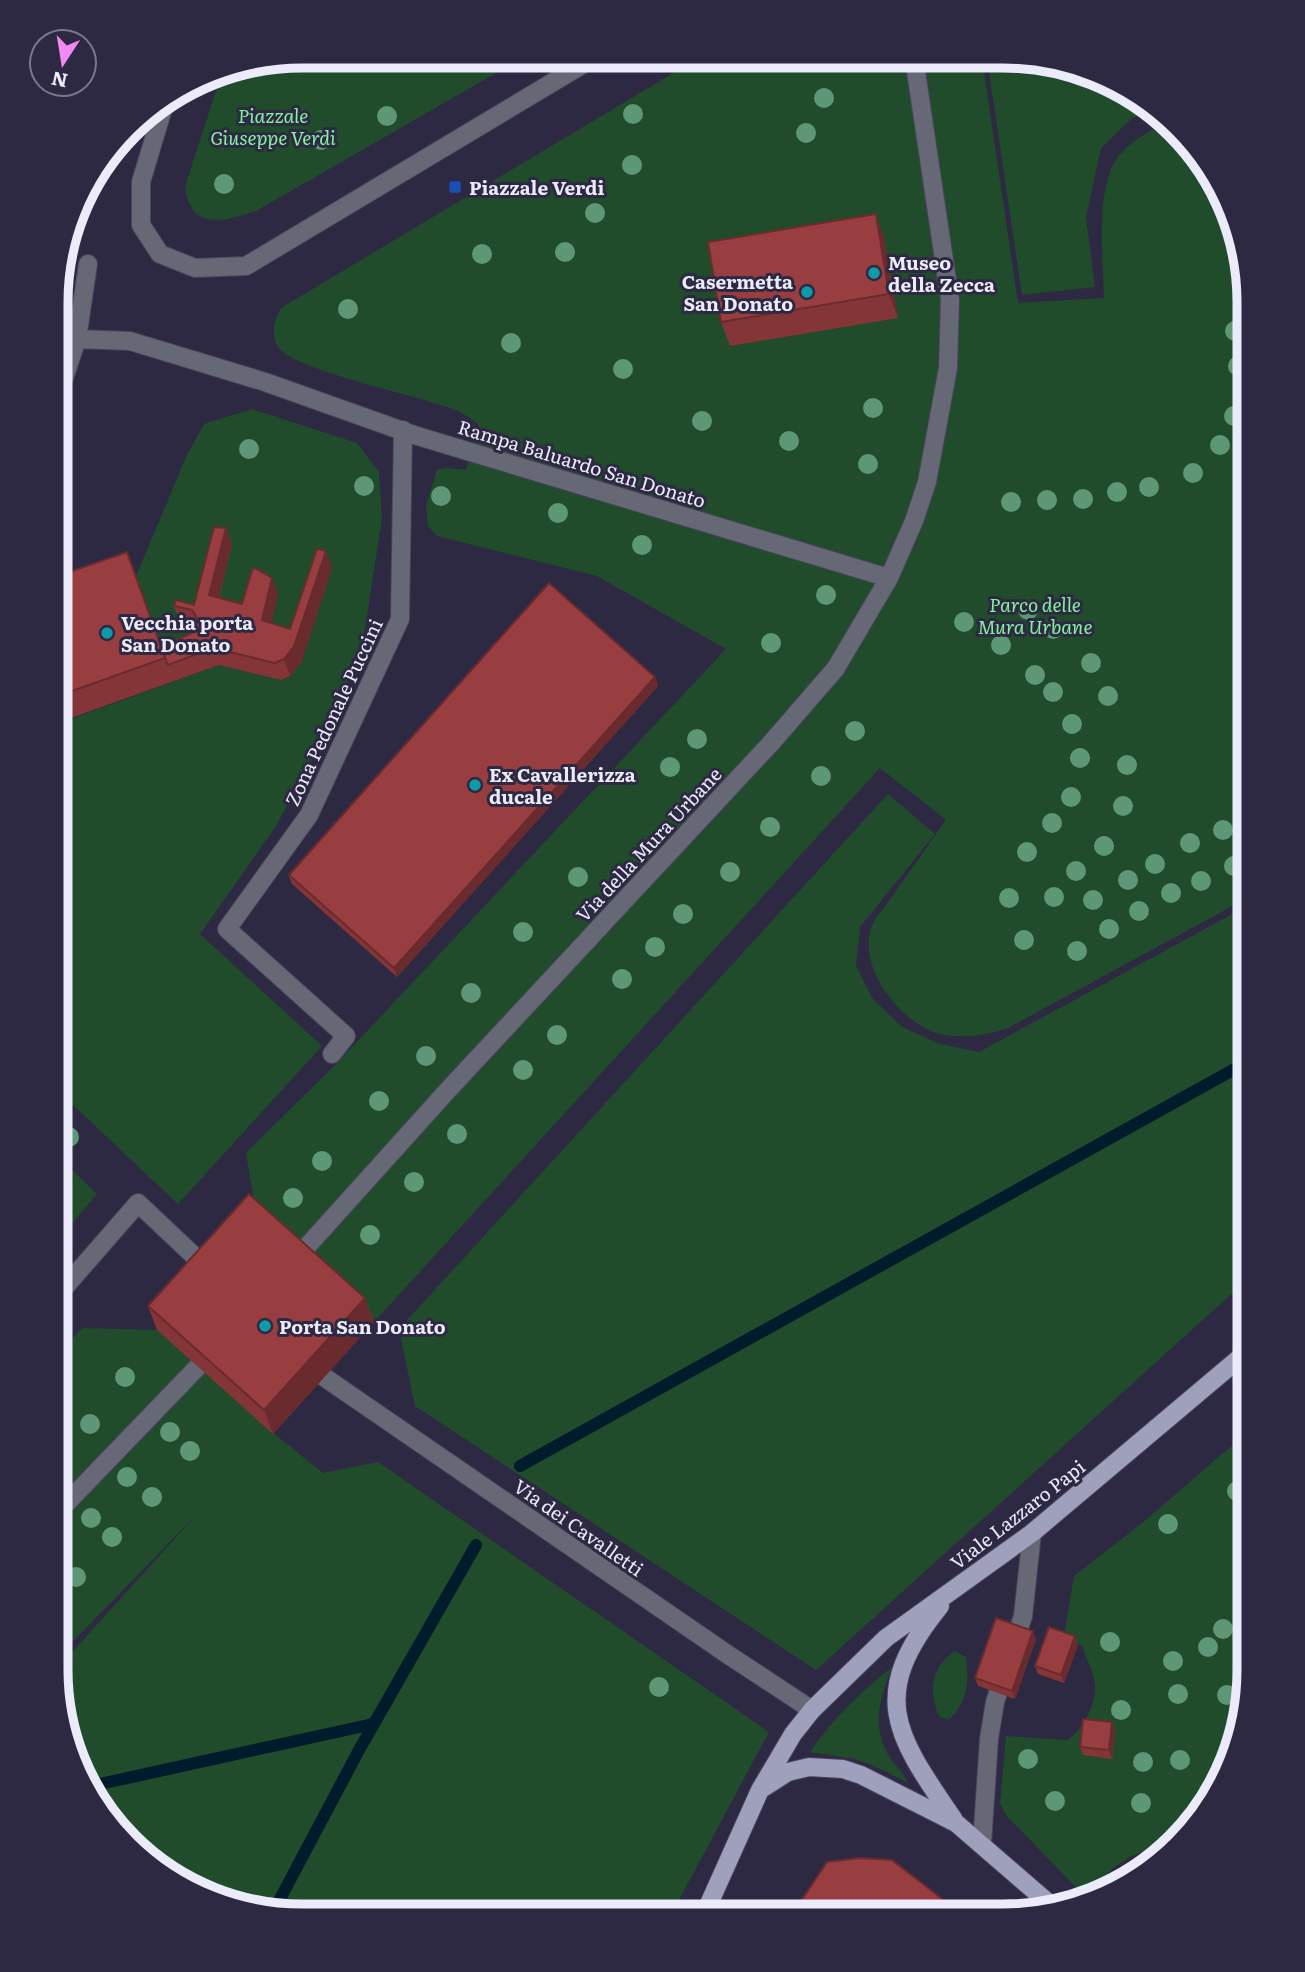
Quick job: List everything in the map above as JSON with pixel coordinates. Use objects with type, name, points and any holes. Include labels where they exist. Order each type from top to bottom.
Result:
[{"type":"main road","name":"Viale Lazzaro Papi","points":[[709,1904],[760,1790],[793,1734],[811,1710],[887,1638],[1032,1533],[1236,1361]]},
{"type":"main road","points":[[952,1592],[918,1636],[901,1672],[895,1700],[900,1729],[910,1751],[956,1823]]},
{"type":"main road","points":[[760,1790],[776,1778],[797,1769],[843,1769],[882,1785],[956,1823],[1045,1900]]},
{"type":"street","name":"Via della Mura Urbane","points":[[281,1275],[836,668],[889,578],[914,522],[927,482],[948,368],[950,300],[916,68]]},
{"type":"street","points":[[161,117],[141,182],[141,225],[160,254],[195,268],[246,266],[576,69]]},
{"type":"street","points":[[68,366],[77,339],[88,264]]},
{"type":"street","name":"Rampa Baluardo San Donato","points":[[68,336],[77,339],[130,341],[265,382],[403,430],[889,578]]},
{"type":"street","name":"Zona Pedonale Puccini","points":[[332,1054],[346,1036],[227,929],[309,815],[400,620],[403,430]]},
{"type":"street","points":[[68,1283],[138,1203],[210,1271]]},
{"type":"street","points":[[68,1502],[226,1336]]},
{"type":"street","name":"Via dei Cavalletti","points":[[324,1377],[715,1647],[811,1710]]},
{"type":"street","points":[[982,1844],[989,1739],[995,1702],[1023,1616],[1032,1533]]},
{"type":"green space","name":"Parco delle Mura Urbane","points":[[681,68],[983,68],[1018,303],[1104,298],[1103,205],[1111,170],[1127,147],[1157,128],[1188,160],[1205,185],[1224,227],[1235,271],[1237,904],[1008,1028],[969,1036],[929,1030],[916,1023],[882,987],[874,972],[869,941],[876,918],[946,820],[880,768],[374,1322],[257,1218],[246,1153],[339,1061],[726,649],[597,576],[437,536],[428,526],[426,505],[437,470],[466,470],[478,424],[464,414],[439,404],[333,374],[290,357],[279,348],[274,333],[281,308]]},
{"type":"green space","points":[[988,68],[1034,70],[1064,76],[1092,86],[1141,114],[1130,120],[1101,148],[1086,217],[1095,287],[1022,295]]},
{"type":"green space","name":"Piazzale Giuseppe Verdi","points":[[287,69],[504,69],[256,211],[221,220],[202,217],[194,211],[185,187],[218,84],[256,73]]},
{"type":"green space","points":[[252,409],[357,443],[379,472],[382,518],[365,628],[353,671],[331,724],[276,826],[200,934],[322,1046],[178,1204],[68,1100],[68,720],[219,665],[281,680],[290,676],[301,663],[331,568],[296,646],[248,620],[180,622],[198,627],[203,635],[167,663],[136,576],[187,455],[204,424]]},
{"type":"green space","points":[[888,794],[935,834],[860,927],[856,966],[873,999],[902,1027],[940,1044],[979,1052],[1237,912],[1236,1290],[816,1670],[415,1406],[399,1329]]},
{"type":"green space","points":[[68,1166],[97,1194],[68,1228]]},
{"type":"green space","points":[[82,1328],[157,1330],[272,1432],[323,1473],[378,1462],[769,1732],[677,1904],[271,1902],[241,1896],[185,1872],[137,1835],[100,1787],[86,1759],[73,1716],[68,1657],[198,1513],[68,1647],[68,1343]]},
{"type":"green space","points":[[1236,1442],[1236,1685],[1232,1716],[1224,1745],[1213,1773],[1179,1824],[1156,1847],[1131,1856],[1113,1868],[1102,1882],[1079,1891],[1006,1815],[1000,1803],[1006,1736],[1068,1740],[1088,1716],[1095,1692],[1092,1670],[1082,1646],[1064,1636],[1074,1576],[1141,1524]]},
{"type":"green space","points":[[955,1651],[966,1657],[967,1683],[964,1698],[949,1720],[940,1717],[933,1690],[941,1664]]},
{"type":"green space","points":[[892,1667],[879,1712],[880,1734],[889,1756],[908,1783],[855,1759],[810,1752],[848,1706]]},
{"type":"building","name":"Casermetta San Donato","points":[[876,214],[889,294],[721,322],[708,242]]},
{"type":"building","points":[[214,527],[226,528],[209,595],[242,604],[252,570],[255,568],[272,578],[262,620],[290,629],[317,549],[326,551],[294,646],[284,659],[275,663],[213,648],[168,665],[161,647],[192,633],[197,618],[192,610],[174,606],[176,600],[194,605]]},
{"type":"building","name":"Vecchia porta San Donato","points":[[127,552],[165,658],[68,692],[68,573]]},
{"type":"building","name":"Ex Cavallerizza ducale","points":[[549,583],[655,677],[394,968],[289,875]]},
{"type":"building","name":"Porta San Donato","points":[[249,1194],[365,1298],[264,1410],[148,1306]]},
{"type":"building","points":[[996,1618],[1033,1631],[1012,1691],[975,1678]]},
{"type":"building","points":[[1049,1627],[1075,1636],[1061,1675],[1035,1666]]},
{"type":"building","points":[[1083,1719],[1112,1722],[1109,1750],[1080,1747]]},
{"type":"building","points":[[860,1858],[892,1860],[949,1904],[799,1904],[827,1862]]},
{"type":"waterway","points":[[520,1466],[1236,1068]]},
{"type":"waterway","points":[[278,1902],[359,1750],[476,1545]]},
{"type":"waterway","points":[[99,1784],[373,1724]]},
{"type":"place","name":"Piazzale Verdi","points":[[455,187]]},
{"type":"place","name":"Museo della Zecca","points":[[874,273]]},
{"type":"place","name":"Casermetta San Donato","points":[[807,292]]},
{"type":"place","name":"Vecchia porta San Donato","points":[[107,633]]},
{"type":"place","name":"Ex Cavallerizza ducale","points":[[475,785]]},
{"type":"place","name":"Porta San Donato","points":[[265,1326]]}]
